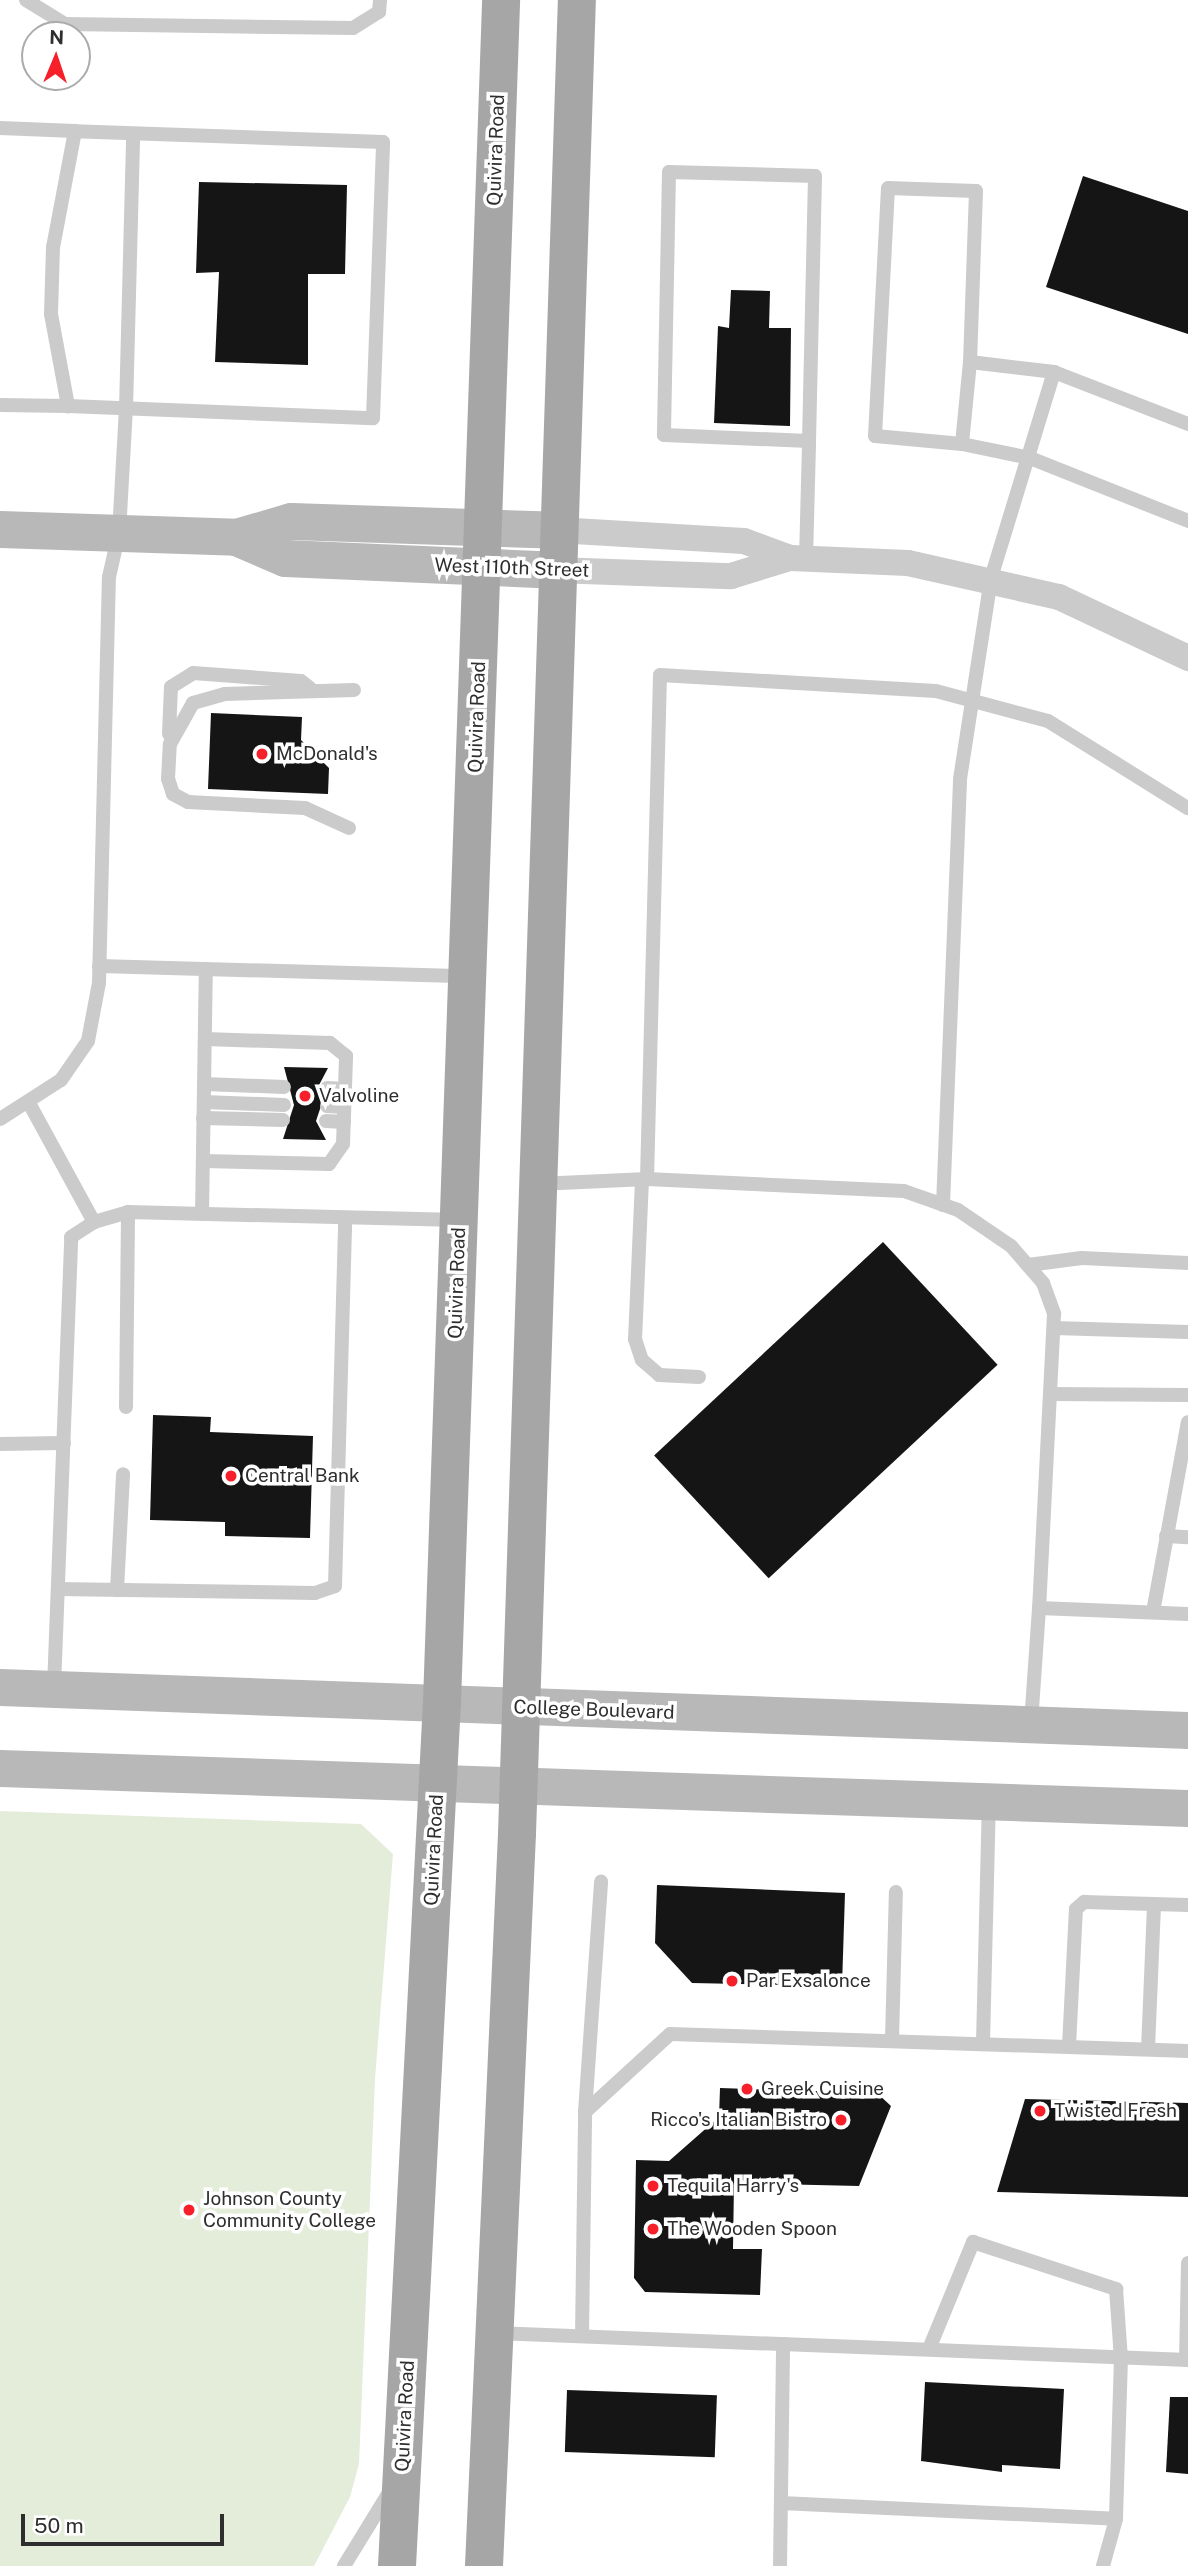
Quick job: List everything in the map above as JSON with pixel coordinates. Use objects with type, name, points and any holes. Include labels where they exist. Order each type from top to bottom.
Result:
[{"type":"main road","name":"Quivira Road","points":[[397,2566],[442,1702],[501,0]]},
{"type":"main road","points":[[484,2566],[519,1783],[555,570],[577,0]]},
{"type":"main road","name":"West 110th Street","points":[[0,529],[236,537],[290,521],[557,530]]},
{"type":"main road","name":"West 110th Street","points":[[236,537],[285,558],[555,570]]},
{"type":"main road","name":"College Boulevard","points":[[0,1687],[1188,1730]]},
{"type":"main road","points":[[0,1768],[519,1783],[989,1802],[1184,1804]]},
{"type":"street","name":"West 110th Street","points":[[557,530],[744,541],[798,559]]},
{"type":"street","name":"West 110th Street","points":[[555,570],[731,576],[798,559],[908,563],[991,578],[1059,597],[1188,659]]},
{"type":"lane","points":[[26,0],[65,24],[353,28],[379,12],[380,0]]},
{"type":"lane","points":[[0,128],[383,142],[373,418],[0,405]]},
{"type":"lane","points":[[68,406],[51,314],[53,247],[75,131]]},
{"type":"lane","points":[[0,1119],[29,1103],[61,1080],[88,1041],[99,967],[109,577],[119,533],[126,409],[133,134]]},
{"type":"lane","points":[[798,559],[809,441],[815,176],[669,172],[664,435],[809,441]]},
{"type":"lane","points":[[962,444],[970,362],[976,191],[888,188],[874,436],[962,444],[1030,457],[1188,521]]},
{"type":"lane","points":[[970,362],[1054,372],[1188,424]]},
{"type":"lane","points":[[943,1205],[960,779],[991,578],[1054,372]]},
{"type":"lane","points":[[349,828],[305,808],[188,802],[173,794],[168,779],[171,687],[193,673],[301,681],[310,688],[354,690]]},
{"type":"lane","points":[[699,1377],[659,1376],[642,1360],[635,1339],[645,1180],[660,675],[936,691],[972,700],[1048,720],[1188,808]]},
{"type":"lane","points":[[170,744],[193,703],[225,695],[301,695],[310,688]]},
{"type":"lane","points":[[99,967],[468,976]]},
{"type":"lane","points":[[202,1214],[206,969]]},
{"type":"lane","points":[[203,1161],[329,1164],[342,1151],[346,1056],[338,1045],[205,1039]]},
{"type":"lane","points":[[204,1084],[284,1087]]},
{"type":"lane","points":[[327,1088],[345,1089]]},
{"type":"lane","points":[[204,1102],[284,1105]]},
{"type":"lane","points":[[29,1103],[94,1222]]},
{"type":"lane","points":[[327,1106],[344,1114]]},
{"type":"lane","points":[[326,1121],[344,1114]]},
{"type":"lane","points":[[204,1118],[283,1120]]},
{"type":"lane","points":[[537,1184],[645,1180],[904,1191],[943,1205],[1011,1246],[1043,1283],[1054,1328],[1031,1725]]},
{"type":"lane","points":[[54,1689],[71,1237],[94,1222],[128,1212],[459,1220]]},
{"type":"lane","points":[[127,1407],[128,1212]]},
{"type":"lane","points":[[58,1589],[315,1593],[335,1586],[345,1217]]},
{"type":"lane","points":[[1028,1265],[1082,1258],[1188,1263]]},
{"type":"lane","points":[[1054,1328],[1188,1332]]},
{"type":"lane","points":[[1050,1394],[1188,1395]]},
{"type":"lane","points":[[1153,1612],[1166,1536],[1184,1460],[1188,1422]]},
{"type":"lane","points":[[0,1444],[64,1443]]},
{"type":"lane","points":[[117,1590],[123,1474]]},
{"type":"lane","points":[[1166,1536],[1188,1537]]},
{"type":"lane","points":[[1039,1608],[1188,1614]]},
{"type":"lane","points":[[983,2043],[989,1802]]},
{"type":"lane","points":[[582,2336],[585,2112],[601,1882]]},
{"type":"lane","points":[[892,2040],[896,1892]]},
{"type":"lane","points":[[1069,2046],[1076,1909],[1084,1902],[1188,1905]]},
{"type":"lane","points":[[1148,2049],[1154,1905]]},
{"type":"lane","points":[[585,2112],[670,2034],[1188,2051]]},
{"type":"lane","points":[[929,2349],[965,2250],[978,2241],[1111,2283],[1121,2301],[1122,2358],[1116,2519],[1103,2566]]},
{"type":"lane","points":[[494,2333],[1187,2360],[1188,2263]]},
{"type":"lane","points":[[780,2566],[783,2344]]},
{"type":"lane","points":[[344,2566],[402,2472]]},
{"type":"lane","points":[[780,2503],[1116,2519]]},
{"type":"green space","name":"Johnson County Community College","points":[[0,1811],[361,1824],[393,1854],[375,2079],[359,2464],[350,2497],[314,2566],[0,2566]]},
{"type":"building","points":[[1083,176],[1188,211],[1188,334],[1046,287]]},
{"type":"building","points":[[199,182],[347,185],[345,274],[308,274],[308,365],[215,362],[219,272],[196,273]]},
{"type":"building","points":[[731,290],[770,291],[769,328],[791,328],[790,426],[714,423],[718,326],[729,328]]},
{"type":"building","name":"McDonald's","points":[[211,713],[302,717],[301,740],[329,768],[328,794],[208,789]]},
{"type":"building","name":"Valvoline","points":[[284,1067],[328,1068],[318,1087],[324,1097],[316,1121],[326,1140],[283,1139],[294,1105]]},
{"type":"building","points":[[883,1242],[998,1365],[769,1578],[654,1455]]},
{"type":"building","name":"Central Bank","points":[[153,1415],[211,1417],[210,1432],[313,1436],[310,1538],[225,1536],[225,1522],[150,1520]]},
{"type":"building","points":[[657,1885],[845,1893],[842,1986],[692,1983],[655,1943]]},
{"type":"building","points":[[720,2088],[877,2093],[891,2106],[859,2186],[734,2183],[733,2249],[762,2249],[760,2295],[645,2292],[634,2278],[636,2160],[669,2161],[719,2117]]},
{"type":"building","points":[[1025,2099],[1188,2103],[1188,2197],[997,2192]]},
{"type":"building","points":[[925,2382],[1064,2389],[1060,2469],[1002,2465],[1002,2472],[921,2461]]},
{"type":"building","points":[[567,2390],[717,2395],[715,2457],[565,2452]]},
{"type":"building","points":[[1170,2397],[1188,2397],[1188,2474],[1166,2472]]},
{"type":"place","name":"McDonald's","points":[[262,754]]},
{"type":"place","name":"Valvoline","points":[[305,1096]]},
{"type":"place","name":"Central Bank","points":[[231,1476]]},
{"type":"place","name":"Par Exsalonce","points":[[732,1981]]},
{"type":"place","name":"Greek Cuisine","points":[[747,2089]]},
{"type":"place","name":"Twisted Fresh","points":[[1040,2111]]},
{"type":"place","name":"Ricco's Italian Bistro","points":[[841,2120]]},
{"type":"place","name":"Tequila Harry's","points":[[653,2186]]},
{"type":"place","name":"Johnson County Community College","points":[[189,2210]]},
{"type":"place","name":"The Wooden Spoon","points":[[653,2229]]}]
